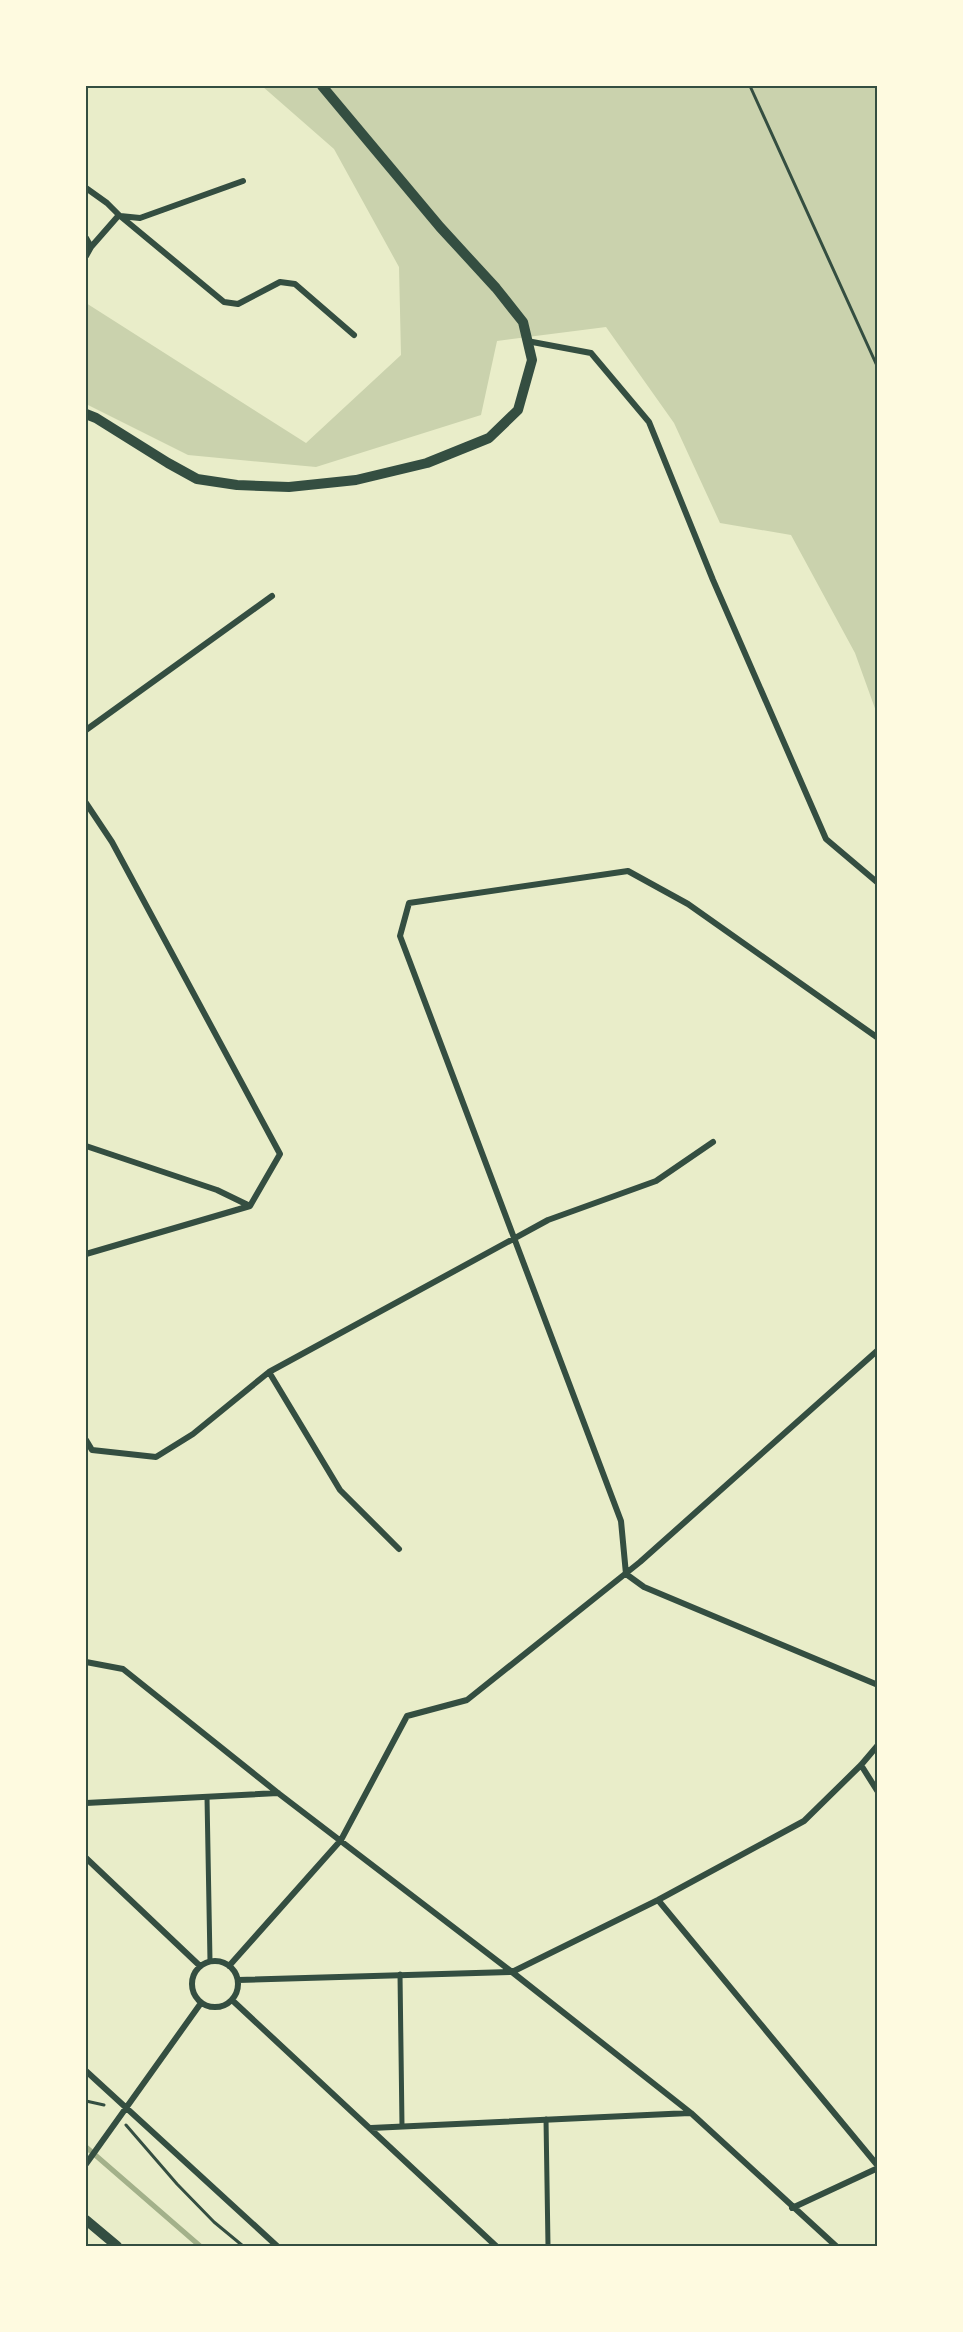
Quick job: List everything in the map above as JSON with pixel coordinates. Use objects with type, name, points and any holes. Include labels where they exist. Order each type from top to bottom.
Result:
[{"type":"street","points":[[86,414],[197,479],[237,484],[289,486],[356,480],[427,463],[489,438],[518,410],[532,360],[523,322],[322,86]]},
{"type":"street","points":[[119,215],[140,218],[243,181]]},
{"type":"street","points":[[86,188],[107,203],[224,302],[238,304],[280,282],[295,284],[354,335]]},
{"type":"street","points":[[86,256],[119,215]]},
{"type":"street","points":[[86,238],[91,248]]},
{"type":"street","points":[[527,341],[591,353],[649,422],[713,580],[826,839],[878,883]]},
{"type":"street","points":[[86,730],[272,596]]},
{"type":"street","points":[[86,803],[112,842],[280,1154],[250,1206],[86,1254]]},
{"type":"street","points":[[878,1038],[688,904],[628,871],[409,903],[400,936],[621,1521],[626,1574],[644,1587],[878,1685]]},
{"type":"street","points":[[86,1440],[92,1450],[156,1457],[193,1434],[269,1372],[548,1220],[656,1181],[713,1142]]},
{"type":"street","points":[[86,1146],[217,1191],[250,1206]]},
{"type":"street","points":[[229,1966],[341,1840],[407,1716],[467,1700],[626,1574],[878,1350]]},
{"type":"street","points":[[869,1358],[878,1362]]},
{"type":"street","points":[[269,1372],[340,1490],[399,1549]]},
{"type":"street","points":[[87,1661],[123,1669],[278,1793],[512,1972],[691,2113],[836,2247]]},
{"type":"street","points":[[238,1980],[512,1972],[658,1900],[804,1821],[878,1745]]},
{"type":"street","points":[[861,1765],[878,1792]]},
{"type":"street","points":[[86,1803],[278,1793]]},
{"type":"street","points":[[207,1797],[210,1961]]},
{"type":"street","points":[[86,1858],[200,1966]]},
{"type":"street","points":[[658,1900],[878,2167],[792,2208]]},
{"type":"street","points":[[210,1961],[229,1966],[235,1972],[238,1980],[238,1989],[232,2000],[217,2008],[201,2003],[194,1996],[191,1987],[192,1978],[200,1966],[210,1961]]},
{"type":"street","points":[[400,1974],[402,2126]]},
{"type":"street","points":[[232,2000],[496,2247]]},
{"type":"street","points":[[86,2163],[201,2003]]},
{"type":"street","points":[[86,2071],[277,2247]]},
{"type":"street","points":[[371,2128],[691,2113]]},
{"type":"street","points":[[546,2120],[548,2247]]},
{"type":"street","points":[[86,2220],[117,2247]]},
{"type":"path","points":[[750,86],[878,368]]},
{"type":"path","points":[[86,2101],[104,2105]]},
{"type":"path","points":[[126,2125],[213,2222],[243,2247]]},
{"type":"green space","points":[[262,86],[877,86],[877,714],[855,653],[791,535],[720,523],[674,423],[606,327],[497,341],[481,415],[316,467],[188,455],[86,404],[86,303],[306,443],[401,355],[399,267],[334,149]]},
{"type":"waterway","points":[[86,2147],[200,2246]]}]
